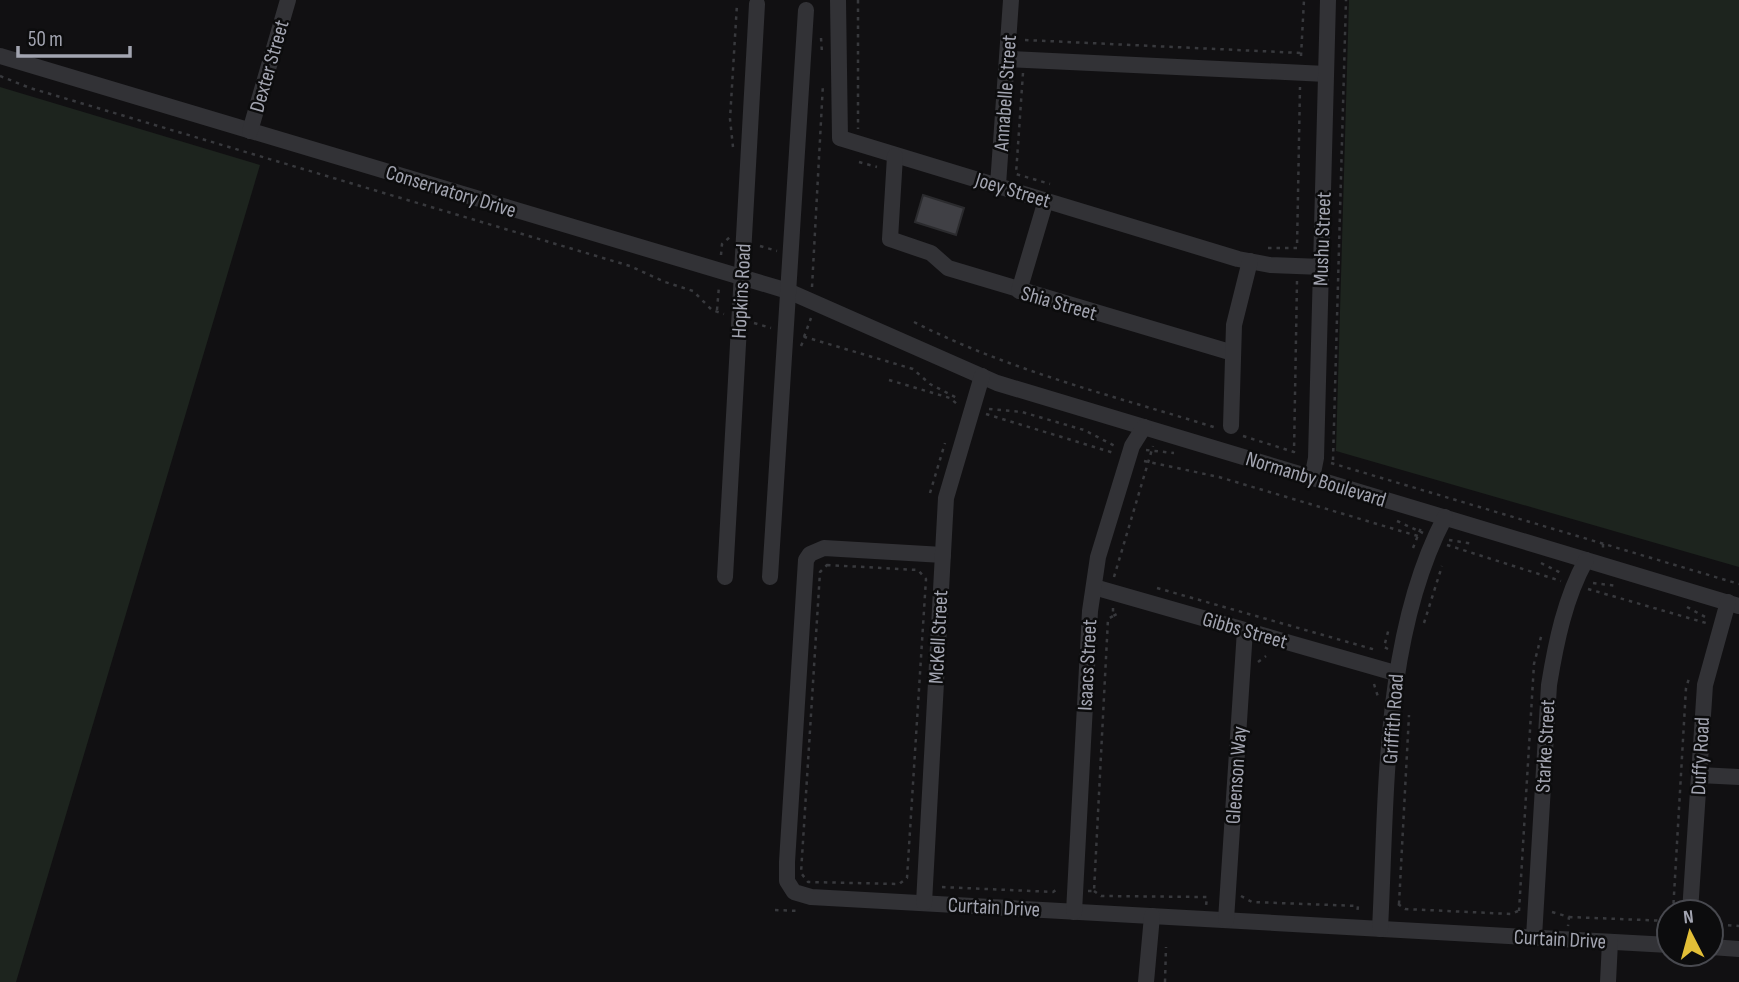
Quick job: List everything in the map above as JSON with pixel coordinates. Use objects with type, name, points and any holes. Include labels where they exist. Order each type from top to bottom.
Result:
[{"type":"street","name":"Dexter Street","points":[[250,131],[288,0]]},
{"type":"street","name":"Joey Street","points":[[838,0],[839,138],[998,185],[1051,193],[1250,261],[1322,267]]},
{"type":"street","name":"Annabelle Street","points":[[998,185],[1016,59],[1011,0]]},
{"type":"street","name":"Mushu Street","points":[[1312,478],[1316,458],[1328,0]]},
{"type":"street","name":"Hopkins Road","points":[[724,578],[757,4]]},
{"type":"street","points":[[770,578],[806,10]]},
{"type":"street","name":"Conservatory Drive","points":[[0,56],[788,291],[898,337]]},
{"type":"street","points":[[1016,59],[1326,75]]},
{"type":"street","name":"Shia Street","points":[[895,156],[890,239],[930,253],[948,268],[1233,353]]},
{"type":"street","points":[[1019,291],[1051,193]]},
{"type":"street","points":[[1230,430],[1234,325],[1250,261]]},
{"type":"street","name":"Normanby Boulevard","points":[[898,337],[982,376],[1733,604]]},
{"type":"street","name":"McKell Street","points":[[932,904],[933,592],[943,555],[946,498],[982,376]]},
{"type":"street","name":"Isaacs Street","points":[[1074,912],[1089,624],[1098,557],[1132,446],[1144,427]]},
{"type":"street","name":"Griffith Road","points":[[1380,929],[1395,673],[1444,541],[1445,517]]},
{"type":"street","points":[[824,548],[943,555]]},
{"type":"street","name":"Curtain Drive","points":[[824,548],[810,554],[804,576],[786,862],[789,888],[811,897],[1655,944]]},
{"type":"street","name":"Starke Street","points":[[1534,937],[1549,685],[1555,644],[1577,578],[1587,560]]},
{"type":"street","name":"Gibbs Street","points":[[1094,587],[1395,673]]},
{"type":"street","name":"Duffy Road","points":[[1691,898],[1705,685],[1723,624],[1733,604]]},
{"type":"street","name":"Gleenson Way","points":[[1226,920],[1245,630]]},
{"type":"street","points":[[1699,775],[1739,777]]},
{"type":"street","points":[[1146,982],[1152,916]]},
{"type":"street","points":[[1608,982],[1610,942]]},
{"type":"path","points":[[858,0],[858,128],[866,139]]},
{"type":"path","points":[[1262,247],[1297,248],[1304,0]]},
{"type":"path","points":[[1332,463],[1346,0]]},
{"type":"path","points":[[733,156],[730,119],[737,4]]},
{"type":"path","points":[[821,34],[822,57]]},
{"type":"path","points":[[1051,193],[1016,174],[1016,59],[1025,40],[1301,53]]},
{"type":"path","points":[[0,76],[43,92],[630,266],[693,291],[717,312]]},
{"type":"path","points":[[814,262],[823,83]]},
{"type":"path","points":[[1294,452],[1297,281]]},
{"type":"path","points":[[914,322],[973,352],[1024,371],[1230,430],[1294,452],[1739,584]]},
{"type":"path","points":[[798,353],[804,337],[914,369],[929,384],[973,407],[1022,412],[1084,430],[1119,448],[1132,446],[1151,452],[1180,453]]},
{"type":"path","points":[[888,380],[1117,454],[1113,463]]},
{"type":"path","points":[[930,505],[930,492],[945,441]]},
{"type":"path","points":[[1122,611],[1112,616],[1114,577],[1148,462]]},
{"type":"path","points":[[1444,541],[1462,523],[1461,502]]},
{"type":"path","points":[[1393,519],[1444,541],[1477,544]]},
{"type":"path","points":[[824,548],[823,559],[827,565]]},
{"type":"path","points":[[1421,634],[1444,558]]},
{"type":"path","points":[[1540,563],[1577,578],[1624,587]]},
{"type":"path","points":[[827,565],[918,570],[933,592],[907,878],[899,884],[808,882],[801,873],[820,572],[827,565]]},
{"type":"path","points":[[1186,595],[1376,650]]},
{"type":"path","points":[[1687,607],[1723,624]]},
{"type":"path","points":[[1399,904],[1409,704]]},
{"type":"path","points":[[932,904],[942,887],[1053,892],[1061,886]]},
{"type":"path","points":[[1094,891],[1101,896],[1177,896]]},
{"type":"path","points":[[1207,897],[1244,895],[1252,902],[1358,906],[1366,902],[1399,904],[1405,909],[1511,914],[1518,911]]},
{"type":"path","points":[[1356,928],[1358,906]]},
{"type":"path","points":[[775,910],[803,911]]},
{"type":"path","points":[[1569,917],[1655,920]]},
{"type":"path","points":[[1165,982],[1166,945]]},
{"type":"shaded area","points":[[1349,0],[1739,0],[1739,567],[1336,451]]},
{"type":"shaded area","points":[[0,87],[260,165],[16,982],[0,982]]},
{"type":"building","points":[[923,195],[964,208],[956,235],[915,222]]}]
